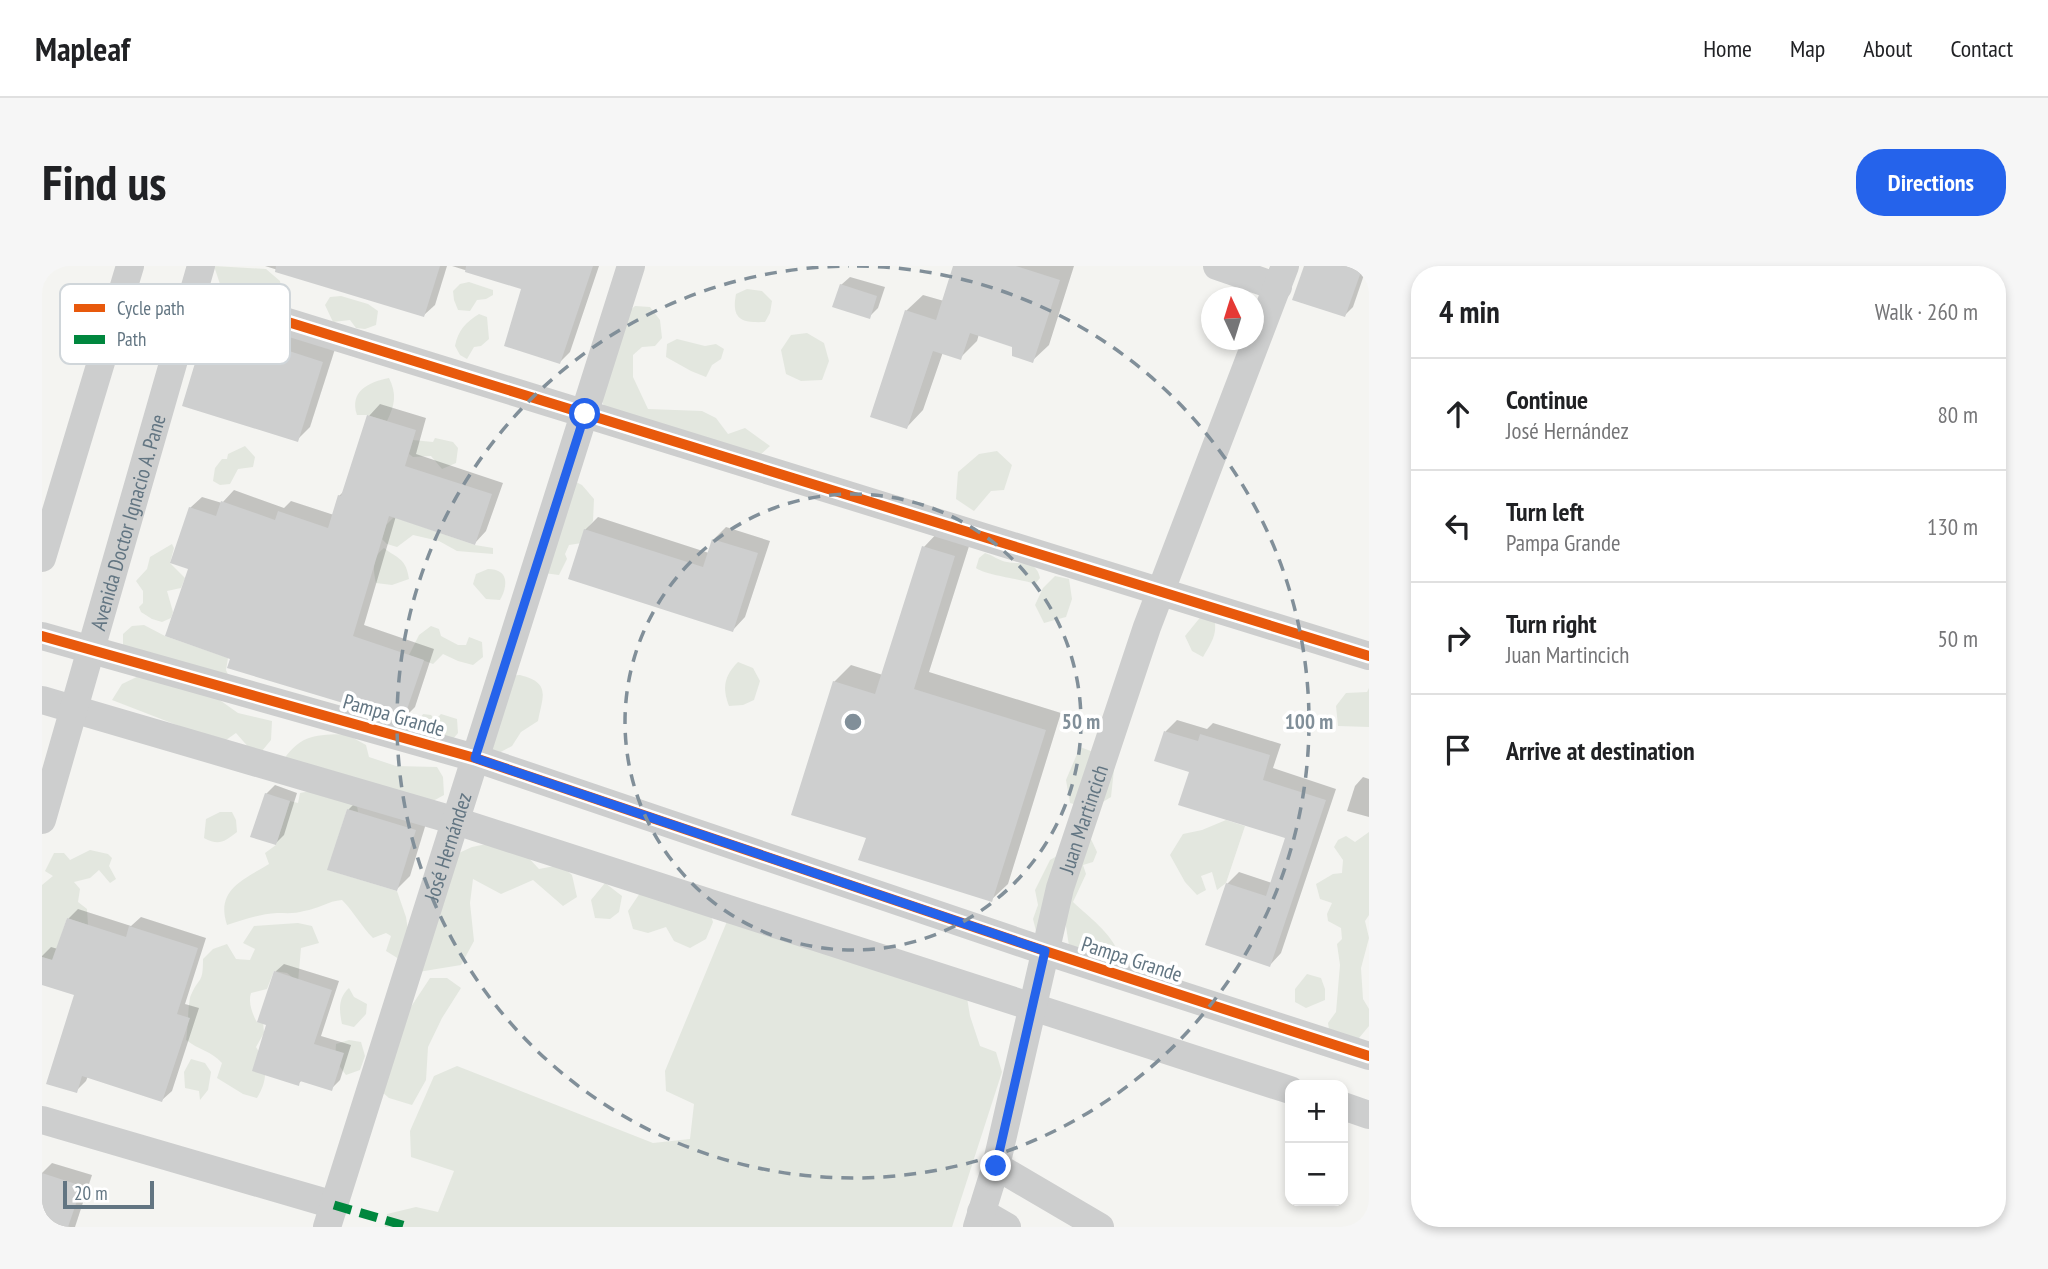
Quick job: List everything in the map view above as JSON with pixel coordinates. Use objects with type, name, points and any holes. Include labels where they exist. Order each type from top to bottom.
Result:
[{"type":"street","points":[[125,284],[130,266]]},
{"type":"street","name":"Avenida Doctor Ignacio A. Pane","points":[[196,284],[201,266]]},
{"type":"street","name":"José Hernández","points":[[331,1216],[631,266]]},
{"type":"street","points":[[1217,266],[1281,276]]},
{"type":"street","name":"Juan Martincich","points":[[979,1220],[996,1166],[1060,888],[1161,592],[1281,276]]},
{"type":"street","points":[[290,323],[1369,656]]},
{"type":"street","points":[[42,558],[100,364]]},
{"type":"street","name":"Avenida Doctor Ignacio A. Pane","points":[[42,820],[174,364]]},
{"type":"street","name":"Pampa Grande","points":[[42,636],[475,758],[1045,951],[1369,1056]]},
{"type":"street","points":[[42,700],[456,821],[1285,1088]]},
{"type":"street","points":[[1348,1108],[1369,1115]]},
{"type":"street","points":[[42,1120],[331,1216]]},
{"type":"street","points":[[996,1166],[1100,1227]]},
{"type":"street","points":[[979,1220],[1007,1227]]},
{"type":"shaded area","points":[[214,266],[266,269],[281,284],[220,284]]},
{"type":"shaded area","points":[[469,282],[493,290],[493,295],[477,300],[470,311],[458,310],[453,291],[460,284]]},
{"type":"shaded area","points":[[747,289],[762,291],[772,301],[765,322],[750,322],[737,315],[736,294]]},
{"type":"shaded area","points":[[341,296],[368,304],[378,311],[376,325],[365,329],[356,328],[350,320],[333,322],[325,305],[330,297]]},
{"type":"shaded area","points":[[635,306],[650,307],[660,320],[662,338],[655,346],[642,347],[633,355],[633,377],[648,409],[702,411],[716,418],[728,434],[745,428],[770,446],[759,456],[605,409],[597,387],[626,314]]},
{"type":"shaded area","points":[[479,314],[487,317],[489,339],[481,346],[474,347],[467,359],[460,355],[455,346],[456,340],[463,327]]},
{"type":"shaded area","points":[[807,333],[824,343],[829,361],[822,380],[801,381],[786,374],[781,350],[791,335]]},
{"type":"shaded area","points":[[677,339],[705,346],[716,344],[724,349],[721,359],[712,365],[706,377],[691,371],[666,357],[667,344]]},
{"type":"shaded area","points":[[389,378],[394,400],[387,421],[357,415],[356,400],[362,389]]},
{"type":"shaded area","points":[[435,438],[453,442],[458,448],[456,463],[442,469],[431,456],[413,457],[409,454],[413,440],[433,442]]},
{"type":"shaded area","points":[[245,446],[255,457],[253,467],[238,469],[230,484],[220,485],[213,481],[215,468],[222,459],[227,459],[228,454]]},
{"type":"shaded area","points":[[997,451],[1012,465],[1004,490],[991,491],[974,511],[956,499],[958,472],[979,454]]},
{"type":"shaded area","points":[[570,479],[582,485],[594,499],[593,521],[583,534],[582,543],[569,545],[565,554],[567,559],[559,575],[544,573]]},
{"type":"shaded area","points":[[394,517],[475,545],[493,548],[493,554],[457,551],[439,541],[413,535],[397,547],[387,544],[382,539],[386,525]]},
{"type":"shaded area","points":[[172,544],[174,548],[170,563],[185,578],[181,588],[167,591],[173,612],[171,618],[162,622],[141,612],[139,607],[143,603],[143,591],[136,581],[147,569],[150,557]]},
{"type":"shaded area","points":[[384,548],[403,563],[409,579],[392,585],[376,583],[374,564],[377,555]]},
{"type":"shaded area","points":[[985,553],[1004,561],[1031,565],[1040,578],[1035,584],[976,568],[979,558]]},
{"type":"shaded area","points":[[488,569],[500,572],[505,579],[500,600],[486,599],[473,584],[476,574]]},
{"type":"shaded area","points":[[1055,576],[1069,579],[1072,599],[1066,617],[1044,623],[1035,605],[1043,588]]},
{"type":"shaded area","points":[[1203,614],[1213,615],[1215,632],[1203,657],[1192,651],[1185,636]]},
{"type":"shaded area","points":[[144,625],[165,636],[228,658],[226,670],[229,677],[123,650],[123,634],[132,626]]},
{"type":"shaded area","points":[[431,626],[439,629],[441,636],[458,645],[466,645],[469,637],[482,642],[483,657],[473,665],[443,654],[433,664],[409,655],[419,635]]},
{"type":"shaded area","points":[[738,662],[753,668],[760,681],[754,700],[743,705],[729,706],[725,694],[726,682]]},
{"type":"shaded area","points":[[145,673],[204,689],[238,713],[272,721],[271,740],[257,757],[236,733],[216,747],[205,736],[112,700],[122,684]]},
{"type":"shaded area","points":[[520,675],[541,686],[543,697],[538,721],[521,732],[512,746],[497,754],[489,746],[506,676]]},
{"type":"shaded area","points":[[1369,688],[1369,727],[1338,726],[1336,706],[1346,693],[1367,692]]},
{"type":"shaded area","points":[[423,714],[431,715],[435,720],[441,714],[457,719],[458,733],[452,740],[418,736],[416,726]]},
{"type":"shaded area","points":[[346,734],[366,745],[369,757],[396,766],[437,767],[443,777],[444,795],[424,806],[284,759],[304,740]]},
{"type":"shaded area","points":[[1080,747],[1115,760],[1111,797],[1091,809],[1070,803],[1066,780]]},
{"type":"shaded area","points":[[316,790],[356,799],[358,812],[347,809],[328,870],[397,891],[406,917],[409,937],[448,858],[472,847],[511,839],[539,869],[560,865],[572,875],[577,897],[563,906],[533,880],[501,894],[473,879],[470,903],[474,941],[461,965],[406,974],[399,959],[386,951],[391,936],[386,933],[373,938],[342,900],[301,912],[264,915],[227,925],[224,913],[229,894],[242,880],[269,864],[265,853],[276,845],[290,801],[298,803],[300,793]]},
{"type":"shaded area","points":[[220,812],[232,812],[237,832],[221,842],[214,842],[204,838],[206,819]]},
{"type":"shaded area","points":[[1226,820],[1245,826],[1226,883],[1217,890],[1212,872],[1201,876],[1206,890],[1197,895],[1185,882],[1170,855],[1183,834]]},
{"type":"shaded area","points":[[1369,832],[1369,915],[1365,921],[1369,938],[1361,968],[1363,999],[1369,1009],[1369,1026],[1349,1050],[1330,1035],[1328,1023],[1336,1012],[1340,965],[1337,944],[1342,939],[1341,928],[1328,921],[1327,914],[1332,903],[1320,899],[1316,884],[1333,874],[1342,873],[1343,860],[1334,847],[1338,840],[1346,836],[1355,842]]},
{"type":"shaded area","points":[[1090,837],[1097,852],[1093,862],[1083,865],[1086,874],[1073,902],[1109,937],[1121,962],[1125,958],[1150,966],[1148,979],[1069,946],[1065,920],[1038,939],[1033,919],[1038,905],[1035,890],[1050,860]]},
{"type":"shaded area","points":[[90,850],[108,854],[112,858],[109,866],[116,879],[110,883],[99,870],[90,878],[74,882],[80,889],[78,902],[87,909],[88,925],[67,918],[53,960],[42,957],[42,885],[53,876],[45,871],[54,853],[64,853],[70,860]]},
{"type":"shaded area","points":[[605,883],[622,896],[619,912],[610,919],[595,918],[591,900]]},
{"type":"shaded area","points":[[640,893],[659,896],[670,905],[690,896],[709,910],[713,922],[706,939],[690,948],[674,941],[666,927],[648,933],[633,929],[628,911]]},
{"type":"shaded area","points":[[728,919],[966,992],[970,1016],[980,1046],[996,1052],[1002,1072],[952,1227],[385,1227],[387,1214],[416,1207],[438,1212],[454,1171],[411,1157],[410,1131],[434,1076],[457,1066],[653,1143],[690,1139],[694,1104],[666,1091],[665,1071]]},
{"type":"shaded area","points":[[298,923],[312,926],[319,943],[301,948],[298,982],[287,973],[274,971],[267,989],[251,993],[252,1012],[257,1022],[263,1021],[264,1033],[256,1047],[263,1060],[265,1072],[257,1098],[243,1094],[217,1078],[222,1063],[186,1040],[190,998],[201,977],[203,959],[213,949],[227,944],[236,959],[250,960],[255,949],[243,943],[254,926]]},
{"type":"shaded area","points":[[1307,974],[1321,978],[1325,1000],[1306,1008],[1295,1002],[1295,989]]},
{"type":"shaded area","points":[[430,978],[447,978],[461,988],[428,1047],[426,1080],[412,1105],[389,1098],[365,1077]]},
{"type":"shaded area","points":[[349,988],[354,997],[367,1004],[366,1014],[354,1027],[342,1024],[340,1014],[341,1000]]},
{"type":"shaded area","points":[[349,1040],[361,1042],[365,1056],[360,1070],[346,1075],[335,1060],[336,1044]]},
{"type":"shaded area","points":[[191,1059],[205,1063],[211,1072],[208,1090],[200,1100],[199,1091],[185,1088],[184,1072]]},
{"type":"building","points":[[276,266],[440,266],[424,317],[275,272]]},
{"type":"building","points":[[466,266],[593,266],[560,364],[504,346],[521,289],[465,272]]},
{"type":"building","points":[[953,266],[1016,266],[1060,280],[1033,363],[1012,356],[1012,347],[970,333],[961,360],[933,351],[907,429],[870,417],[905,310],[936,320]]},
{"type":"building","points":[[1304,266],[1363,266],[1345,317],[1292,300]]},
{"type":"building","points":[[840,284],[877,296],[870,319],[832,307]]},
{"type":"building","points":[[290,351],[323,362],[298,442],[182,406],[195,364],[290,364]]},
{"type":"building","points":[[367,415],[416,430],[405,466],[492,494],[475,545],[389,516],[353,636],[424,660],[403,721],[227,668],[230,659],[165,636],[188,569],[170,563],[189,507],[216,516],[221,501],[275,520],[278,511],[328,528]]},
{"type":"building","points":[[584,529],[703,567],[712,539],[758,553],[733,632],[568,579]]},
{"type":"building","points":[[922,546],[955,556],[914,689],[1046,730],[992,902],[858,860],[866,838],[791,815],[833,681],[875,694]]},
{"type":"building","points":[[1164,731],[1198,741],[1200,734],[1270,755],[1263,780],[1326,800],[1270,967],[1205,945],[1226,883],[1266,896],[1285,838],[1178,805],[1189,772],[1154,761]]},
{"type":"building","points":[[265,793],[290,801],[276,845],[250,837]]},
{"type":"building","points":[[347,809],[416,830],[397,891],[327,870]]},
{"type":"building","points":[[67,918],[126,937],[129,926],[198,948],[177,1014],[190,1018],[162,1102],[82,1076],[77,1093],[46,1084],[74,995],[42,985],[42,957],[52,960]]},
{"type":"building","points":[[274,971],[332,990],[314,1044],[344,1053],[332,1091],[300,1081],[299,1086],[252,1071],[266,1025],[257,1022]]},
{"type":"building","points":[[42,1173],[82,1186],[68,1227],[42,1227]]},
{"type":"marked path","points":[[334,1205],[409,1227]]},
{"type":"cycle path","points":[[290,323],[1369,656]]},
{"type":"cycle path","points":[[42,636],[475,758],[1045,951],[1369,1056]]},
{"type":"route","points":[[585,414],[475,758],[1045,951],[996,1166]]}]
